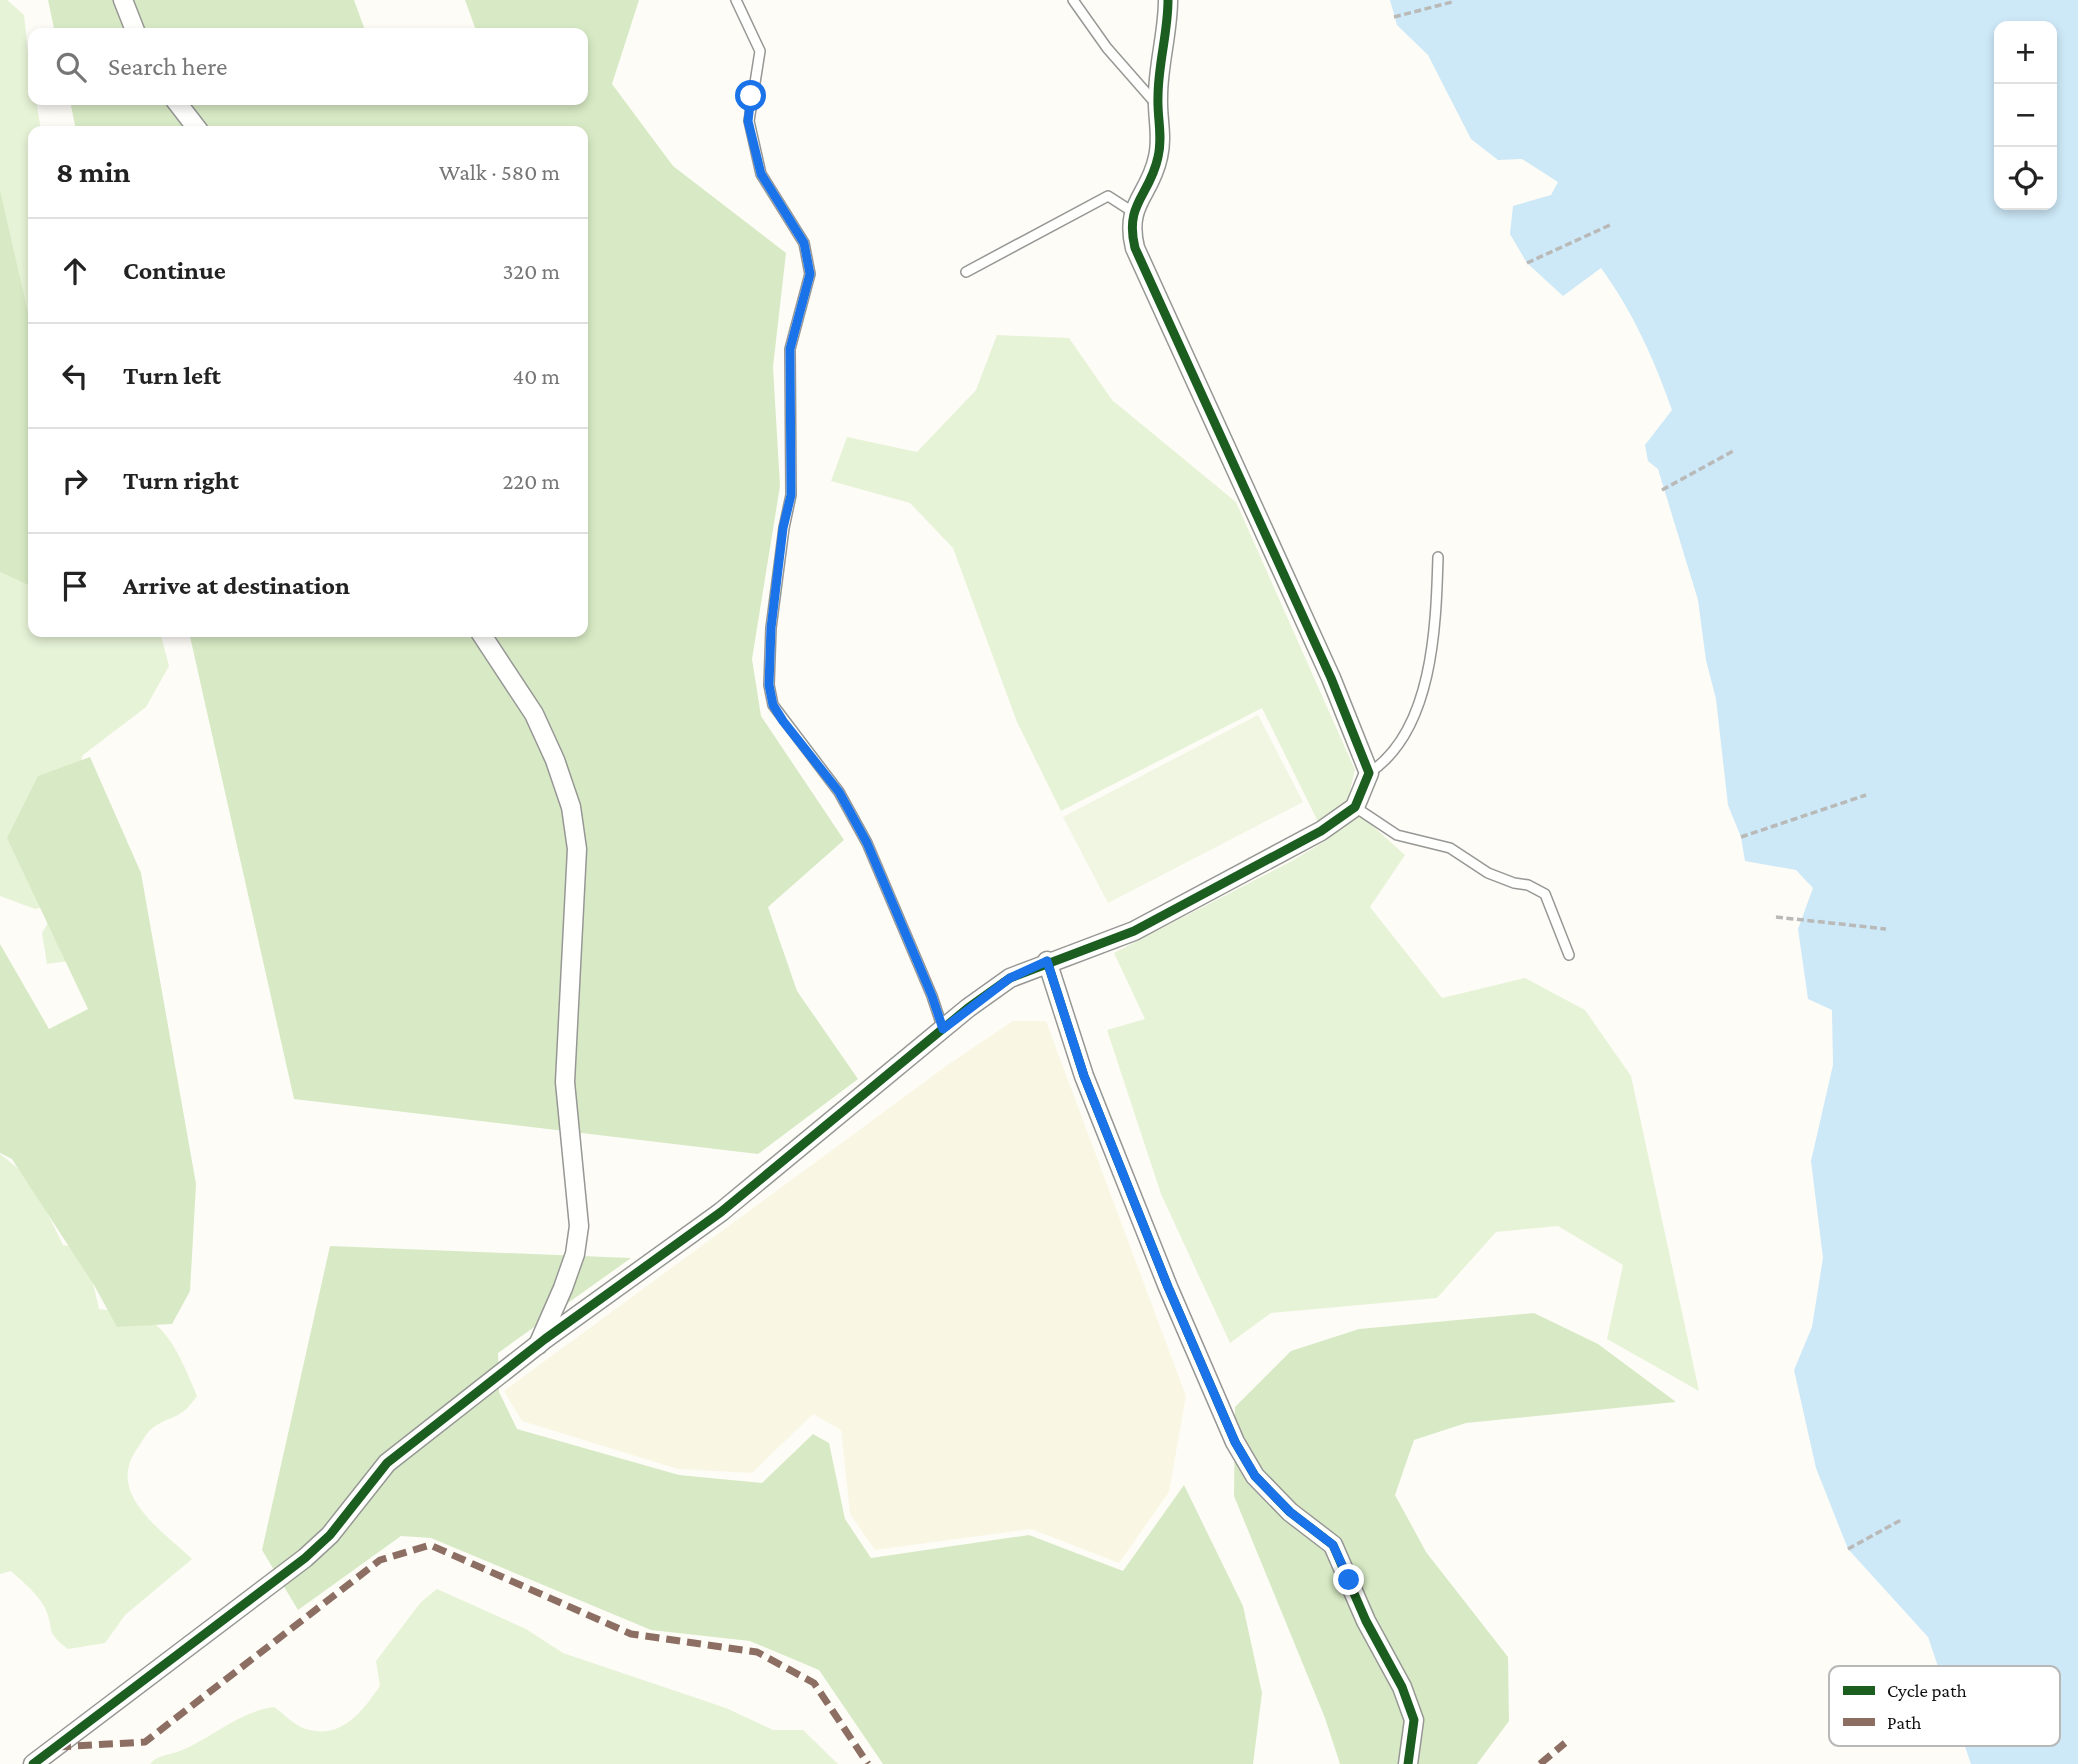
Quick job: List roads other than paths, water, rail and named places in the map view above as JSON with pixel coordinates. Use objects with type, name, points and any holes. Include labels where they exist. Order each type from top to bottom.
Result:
[{"type":"street","points":[[123,0],[134,28]]},
{"type":"street","points":[[33,1764],[305,1558],[330,1535],[387,1463],[538,1345],[721,1212],[943,1029],[1010,978],[1047,961],[1134,931],[1212,892],[1321,831],[1355,807],[1369,773],[1331,678],[1135,248],[1130,227],[1133,212],[1150,182],[1159,156],[1159,106],[1168,0]]},
{"type":"street","points":[[179,105],[195,126]]},
{"type":"street","points":[[484,637],[534,713],[555,760],[571,807],[577,849],[565,1083],[579,1226],[575,1254],[538,1345]]},
{"type":"street","points":[[1047,961],[1084,1076],[1168,1287],[1235,1442],[1255,1476],[1290,1512],[1333,1545],[1366,1621],[1402,1687],[1414,1720],[1408,1764]]},
{"type":"lane","points":[[736,0],[760,51],[748,121],[761,174],[804,243],[810,274],[790,349],[791,495],[783,528],[771,628],[769,685],[773,705],[839,792],[867,843],[932,996],[943,1029]]},
{"type":"lane","points":[[1073,0],[1099,38],[1159,106]]},
{"type":"lane","points":[[966,272],[1108,196],[1133,212]]},
{"type":"lane","points":[[1369,773],[1381,765],[1402,741],[1418,710],[1432,646],[1438,557]]},
{"type":"lane","points":[[1355,807],[1397,835],[1450,848],[1488,873],[1514,883],[1528,885],[1545,894],[1569,955]]},
{"type":"water","points":[[1390,0],[2078,0],[2078,1764],[1971,1764],[1965,1746],[2060,1746],[2060,1666],[1938,1666],[1928,1637],[1848,1549],[1816,1468],[1794,1370],[1812,1327],[1823,1258],[1811,1161],[1833,1065],[1832,1010],[1808,999],[1798,929],[1813,888],[1796,870],[1745,861],[1741,837],[1728,805],[1716,699],[1706,660],[1698,600],[1658,469],[1648,461],[1645,445],[1672,410],[1642,336],[1601,268],[1563,296],[1527,263],[1510,234],[1513,206],[1551,195],[1558,182],[1522,159],[1498,160],[1471,139],[1428,55],[1397,25]]}]
